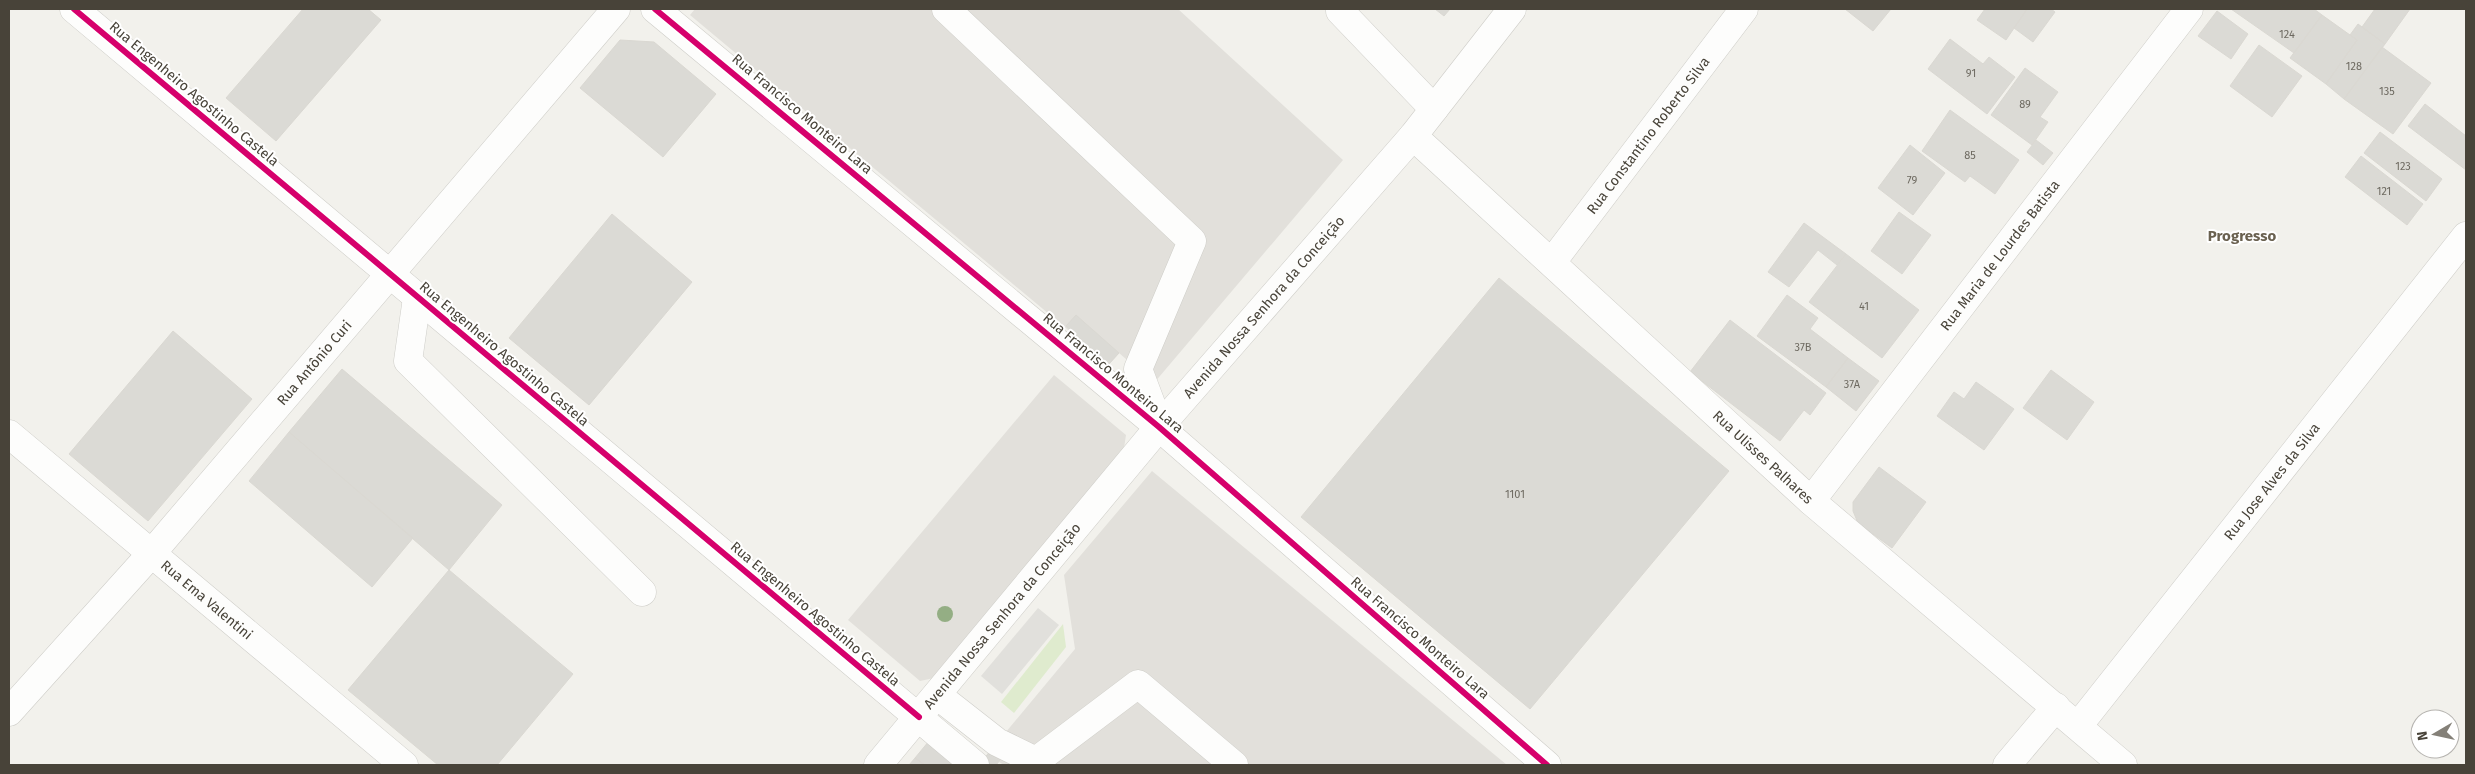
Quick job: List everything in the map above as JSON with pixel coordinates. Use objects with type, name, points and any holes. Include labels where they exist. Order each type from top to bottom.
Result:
[{"type":"street","name":"Rua Engenheiro Agostinho Castela","points":[[74,9],[975,765]]},
{"type":"street","name":"Rua Antônio Curi","points":[[9,712],[151,554],[616,9]]},
{"type":"street","name":"Rua Francisco Monteiro Lara","points":[[655,9],[1159,427],[1547,765]]},
{"type":"street","points":[[946,9],[1192,241],[1138,369],[1159,427]]},
{"type":"street","points":[[1342,9],[1340,12],[1434,109]]},
{"type":"street","name":"Avenida Nossa Senhora da Conceição","points":[[878,765],[1159,427],[1414,136],[1512,9]]},
{"type":"street","name":"Rua Constantino Roberto Silva","points":[[1552,262],[1744,9]]},
{"type":"street","name":"Rua Maria de Lourdes Batista","points":[[1811,501],[2189,9]]},
{"type":"street","name":"Rua Ulisses Palhares","points":[[1414,136],[1811,501],[2123,765]]},
{"type":"street","name":"Rua Jose Alves da Silva","points":[[2078,726],[2466,236]]},
{"type":"street","points":[[417,298],[408,362],[642,592]]},
{"type":"street","name":"Rua Ema Valentini","points":[[9,434],[404,765]]},
{"type":"street","points":[[937,695],[997,742],[1036,761],[1138,684],[1234,765]]},
{"type":"street","points":[[2007,765],[2056,708]]},
{"type":"shaded area","points":[[695,9],[1178,9],[1343,160],[1154,383],[1119,353],[1109,364],[690,15]]},
{"type":"shaded area","points":[[1054,375],[1126,435],[1124,448],[934,678],[920,681],[848,620]]},
{"type":"shaded area","points":[[1152,471],[1507,765],[1004,765],[999,762],[1001,759],[991,750],[1075,649],[1064,575]]},
{"type":"shaded area","points":[[1038,608],[1059,625],[1002,694],[981,676]]},
{"type":"green space","points":[[1063,624],[1066,647],[1014,713],[1001,702]]},
{"type":"building","points":[[303,9],[368,9],[381,20],[276,141],[226,98]]},
{"type":"building","points":[[1435,9],[1450,9],[1444,16]]},
{"type":"building","points":[[1845,9],[1891,9],[1873,31]]},
{"type":"building","points":[[1985,9],[2027,9],[2006,40],[1977,20]]},
{"type":"building","points":[[2027,9],[2051,9],[2055,12],[2033,42],[2014,28]]},
{"type":"building","points":[[2231,9],[2314,9],[2322,15],[2294,53]]},
{"type":"building","points":[[2375,9],[2410,9],[2385,44],[2362,27]]},
{"type":"building","points":[[2217,11],[2248,34],[2231,59],[2198,36]]},
{"type":"building","points":[[2322,15],[2357,40],[2326,84],[2290,58]]},
{"type":"building","points":[[2358,24],[2385,44],[2344,99],[2326,84],[2357,40],[2350,35]]},
{"type":"building","points":[[1950,39],[1983,64],[1989,57],[2015,77],[1987,114],[1928,69]]},
{"type":"building","points":[[620,40],[654,42],[716,94],[663,157],[580,88]]},
{"type":"building","points":[[2259,45],[2302,76],[2272,117],[2230,86]]},
{"type":"building","points":[[2382,47],[2431,83],[2393,134],[2344,99]]},
{"type":"building","points":[[2025,68],[2058,92],[2040,117],[2048,122],[2032,145],[1991,115]]},
{"type":"building","points":[[2425,104],[2466,136],[2466,170],[2408,126]]},
{"type":"building","points":[[1950,110],[2019,160],[1995,194],[1970,176],[1965,182],[1922,151]]},
{"type":"building","points":[[2380,132],[2442,179],[2426,201],[2364,153]]},
{"type":"building","points":[[2036,140],[2053,153],[2043,165],[2027,152]]},
{"type":"building","points":[[1910,145],[1945,173],[1913,215],[1878,188]]},
{"type":"building","points":[[2361,156],[2423,204],[2407,225],[2345,177]]},
{"type":"building","points":[[1899,212],[1931,235],[1902,274],[1871,251]]},
{"type":"building","points":[[612,214],[692,282],[589,405],[509,338]]},
{"type":"building","points":[[1804,223],[1846,254],[1837,265],[1818,250],[1789,287],[1768,272]]},
{"type":"building","points":[[1846,254],[1919,310],[1882,358],[1809,302]]},
{"type":"building","points":[[1499,278],[1729,471],[1530,709],[1301,517]]},
{"type":"building","points":[[1787,295],[1818,318],[1810,329],[1848,358],[1826,387],[1757,336]]},
{"type":"building","points":[[1076,315],[1119,353],[1109,364],[1066,326]]},
{"type":"building","points":[[1730,320],[1826,393],[1810,415],[1804,410],[1780,441],[1690,372]]},
{"type":"building","points":[[173,331],[252,399],[148,521],[69,454]]},
{"type":"building","points":[[1848,358],[1879,381],[1856,411],[1826,387]]},
{"type":"building","points":[[342,369],[502,505],[449,570],[289,432]]},
{"type":"building","points":[[2051,370],[2094,402],[2067,440],[2023,408]]},
{"type":"building","points":[[1976,382],[2014,409],[1984,450],[1937,416],[1954,392],[1964,399]]},
{"type":"building","points":[[289,432],[413,538],[372,587],[249,481]]},
{"type":"building","points":[[1879,467],[1926,502],[1892,548],[1858,523],[1853,511],[1853,502]]},
{"type":"building","points":[[449,570],[573,674],[497,765],[438,765],[348,690]]},
{"type":"building","points":[[929,741],[958,765],[925,765],[915,758]]},
{"type":"building","points":[[991,750],[1001,759],[996,765],[988,765],[983,760]]},
{"type":"building","points":[[915,758],[925,765],[909,765]]},
{"type":"cycle path","points":[[74,9],[919,717]]},
{"type":"cycle path","points":[[655,9],[1159,427],[1547,765]]},
{"type":"district","name":"Progresso","points":[[2242,236]]}]
